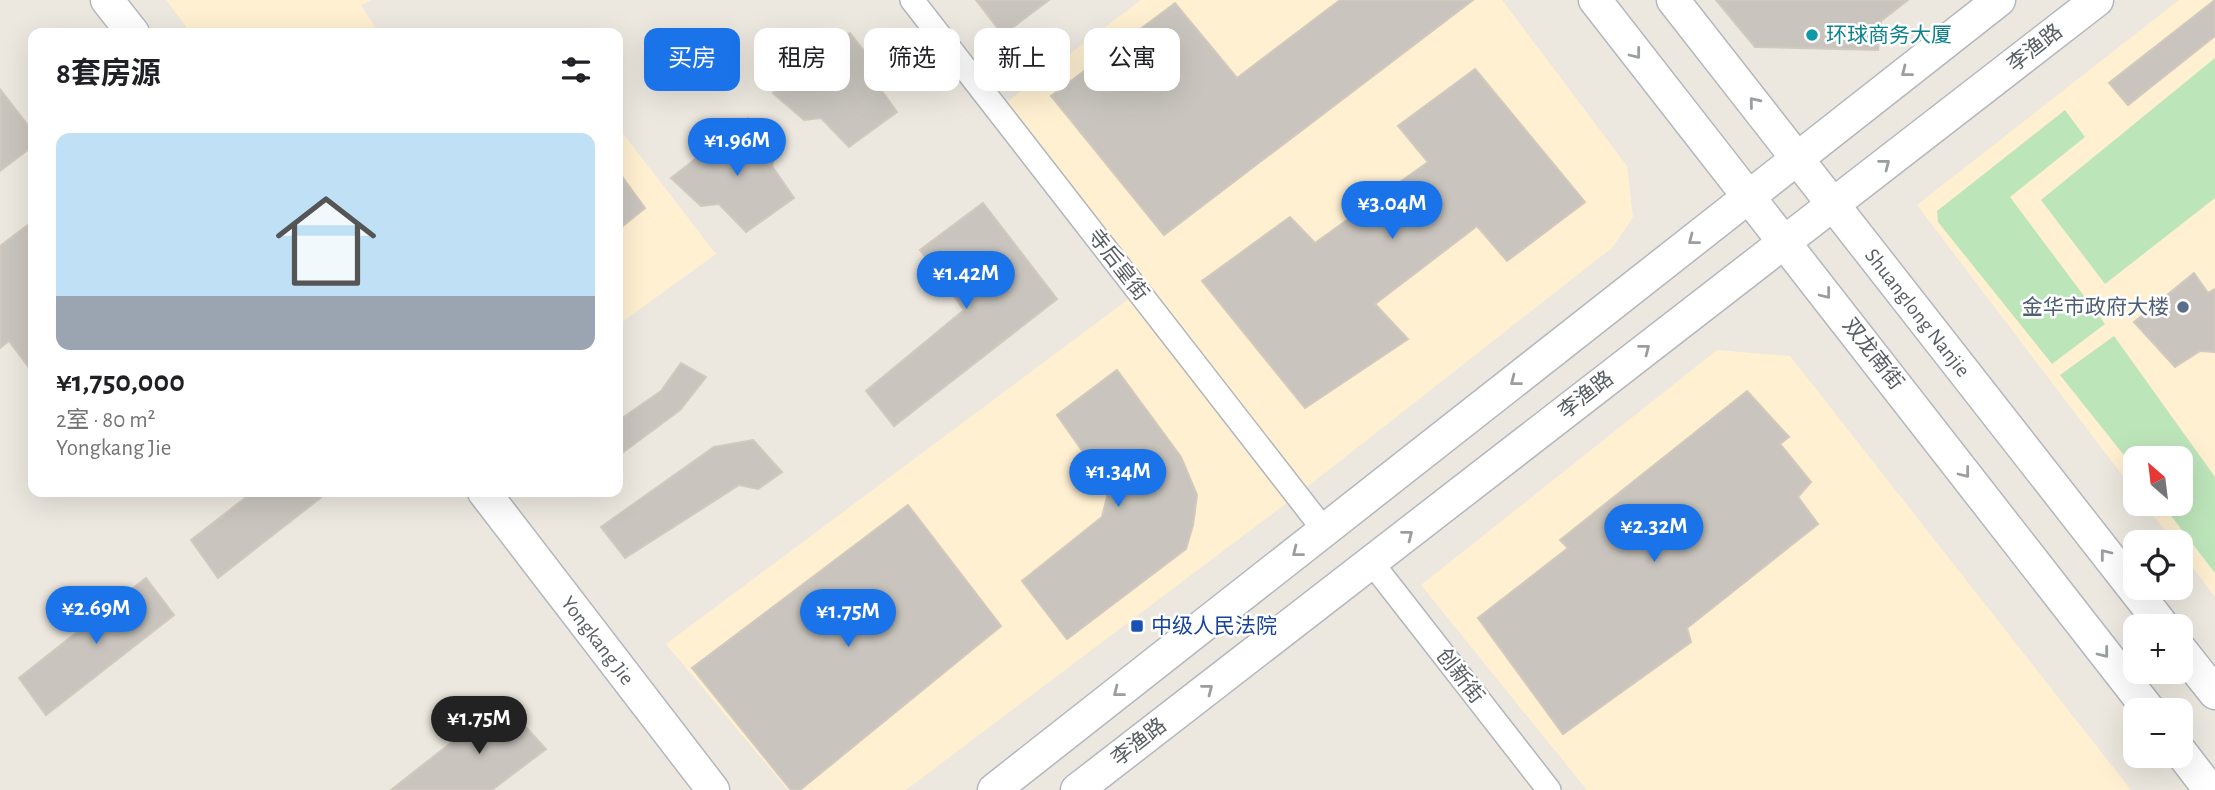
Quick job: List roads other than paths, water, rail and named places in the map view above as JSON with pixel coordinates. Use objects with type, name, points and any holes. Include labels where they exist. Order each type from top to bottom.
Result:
[{"type":"main road","points":[[107,0],[129,28]]},
{"type":"main road","name":"双龙南街","points":[[1595,0],[2140,698]]},
{"type":"main road","name":"Shuanglong Nanjie","points":[[1673,0],[1797,156],[1831,206],[2153,614]]},
{"type":"main road","points":[[994,790],[1797,156],[1999,0]]},
{"type":"main road","name":"李渔路","points":[[1076,790],[2097,0]]},
{"type":"main road","name":"Yongkang Jie","points":[[488,497],[713,790]]},
{"type":"main road","points":[[2193,665],[2215,693]]},
{"type":"main road","points":[[2193,768],[2210,790]]},
{"type":"street","name":"寺后皇街","points":[[912,0],[1324,530]]},
{"type":"street","name":"创新街","points":[[1372,563],[1549,790]]},
{"type":"place","name":"环球商务大厦","points":[[1812,35]]},
{"type":"place","name":"金华市政府大楼","points":[[2183,307]]},
{"type":"place","name":"中级人民法院","points":[[1137,626]]}]
